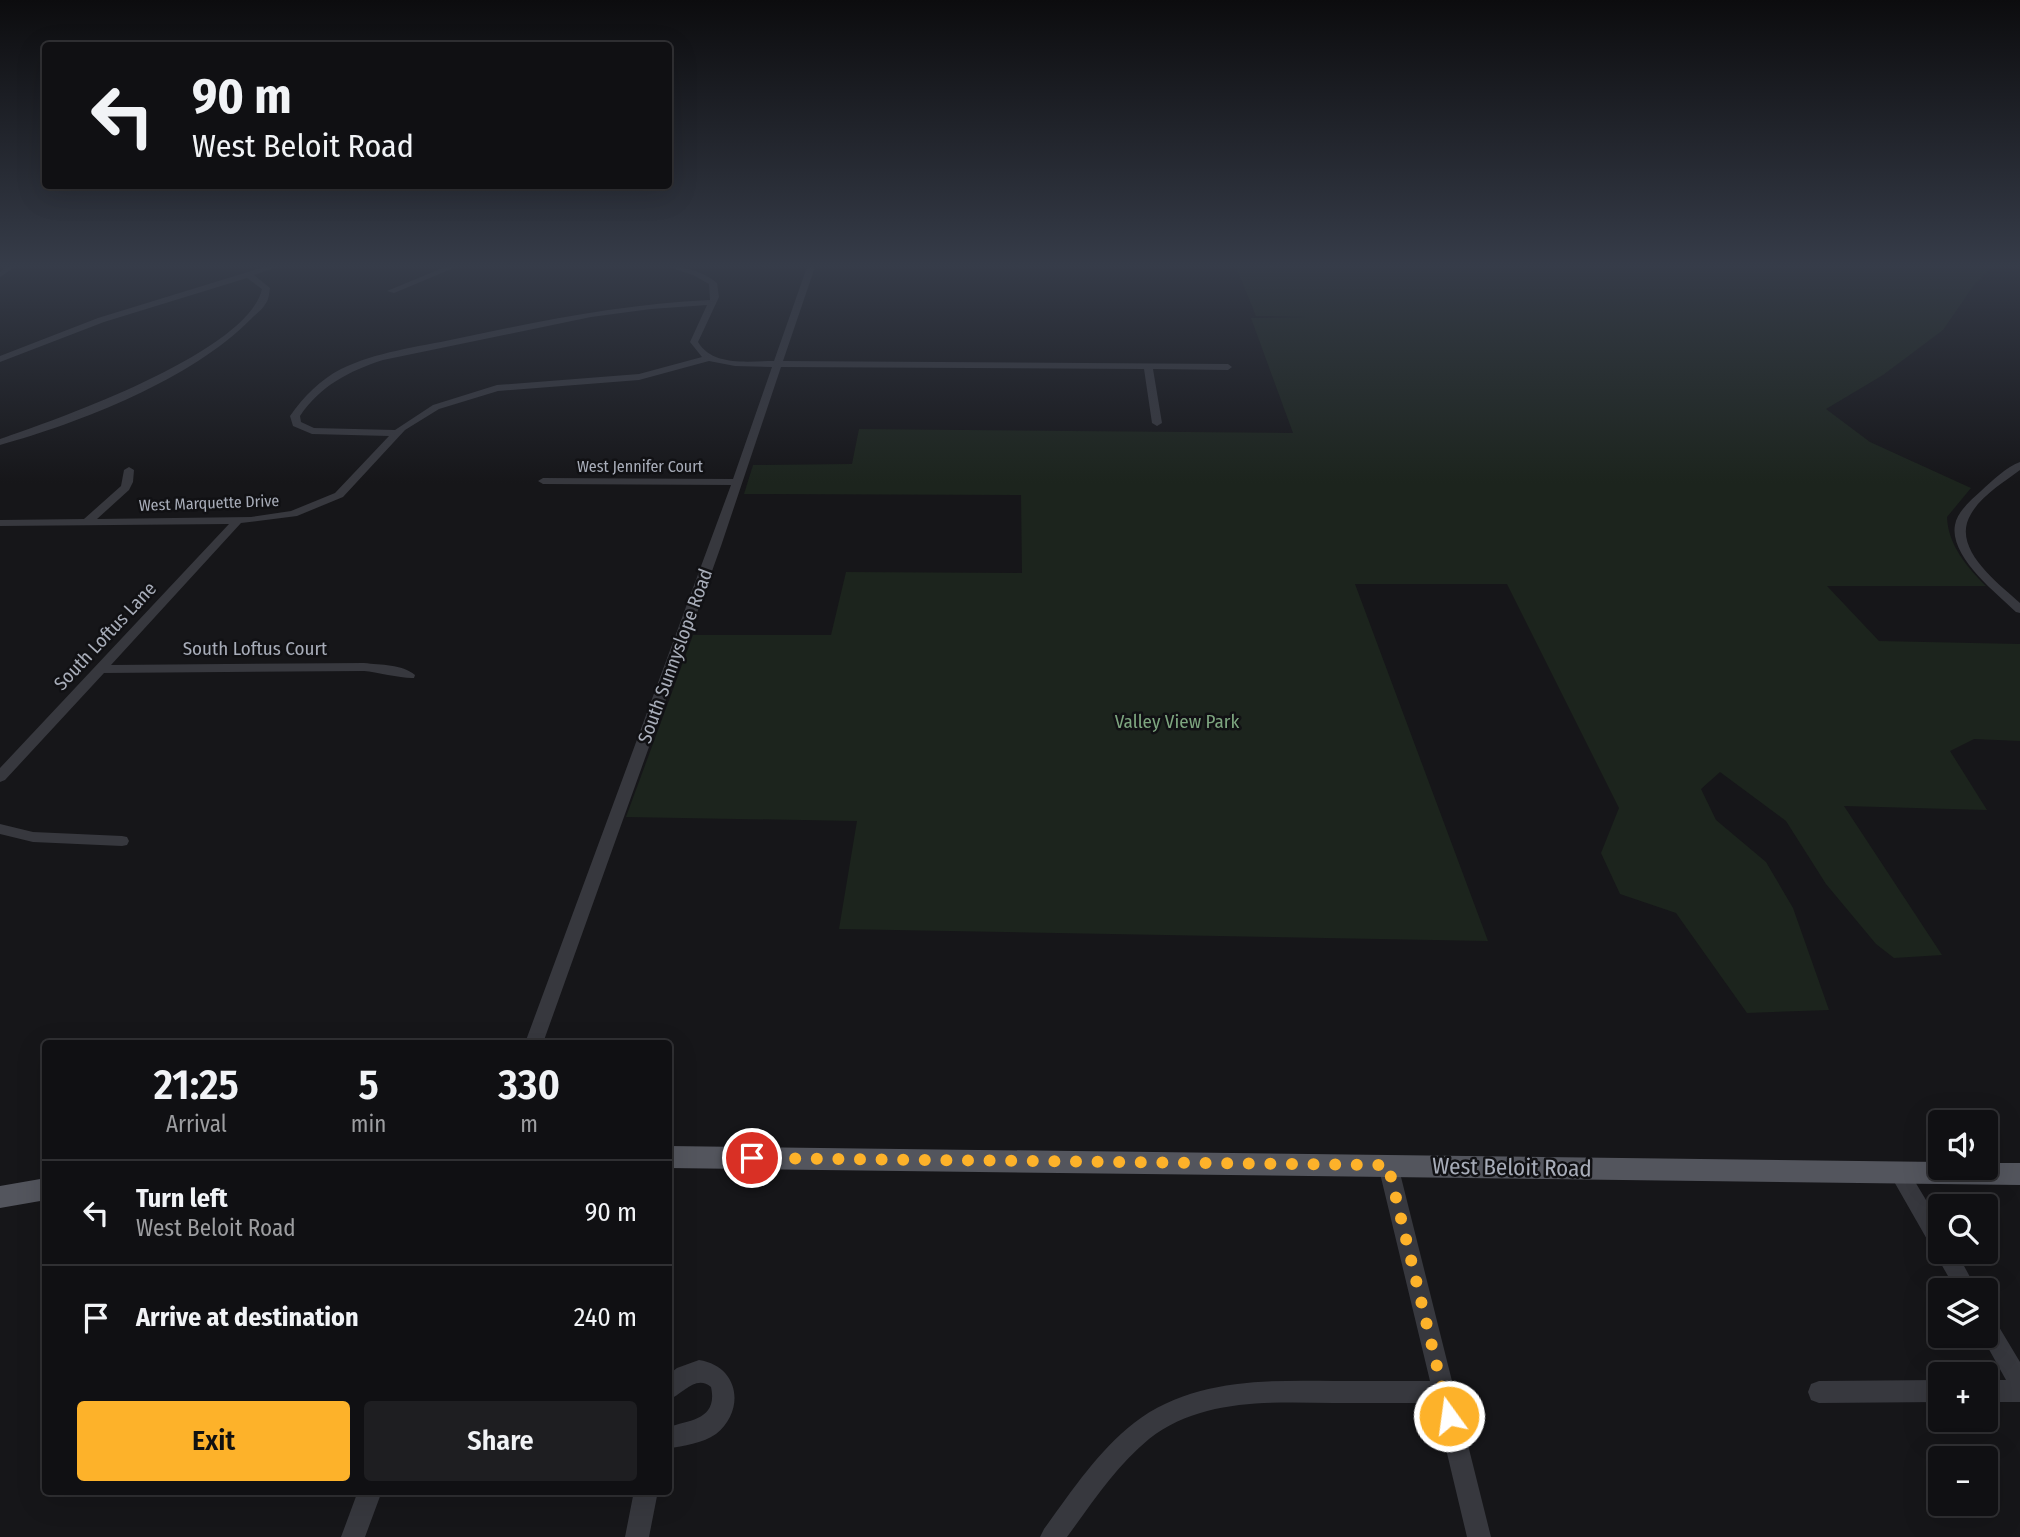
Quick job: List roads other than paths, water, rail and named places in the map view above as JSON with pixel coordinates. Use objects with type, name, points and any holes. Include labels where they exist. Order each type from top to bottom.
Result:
[{"type":"main road","name":"West Beloit Road","points":[[672,1157],[2020,1174]]},
{"type":"main road","points":[[0,1197],[42,1190]]},
{"type":"street","points":[[0,359],[48,339]]},
{"type":"street","points":[[0,442],[107,402],[150,382],[211,348],[222,339]]},
{"type":"street","points":[[396,433],[312,431],[296,424],[295,416],[309,397],[338,375],[383,357],[471,339]]},
{"type":"street","points":[[696,339],[694,342],[698,351],[709,358],[731,362],[1228,367]]},
{"type":"street","name":"South Sunnyslope Road","points":[[535,1040],[737,482],[786,339]]},
{"type":"street","name":"West Marquette Drive","points":[[0,523],[238,520],[293,514],[327,502],[351,485],[396,433],[412,420],[436,407],[477,393],[522,384],[639,377],[709,358]]},
{"type":"street","points":[[1148,366],[1157,423]]},
{"type":"street","points":[[2020,465],[1966,512],[1961,520],[1960,538],[1968,554],[1988,579],[2020,609]]},
{"type":"street","points":[[87,522],[125,488],[129,470]]},
{"type":"street","name":"West Jennifer Court","points":[[542,481],[737,482]]},
{"type":"street","name":"South Loftus Lane","points":[[0,777],[238,520]]},
{"type":"street","name":"South Loftus Court","points":[[101,669],[363,667],[393,670],[409,676]]},
{"type":"street","points":[[0,830],[33,837],[122,841]]},
{"type":"street","points":[[1388,1165],[1479,1537]]},
{"type":"street","points":[[1898,1171],[1928,1222]]},
{"type":"street","points":[[1998,1345],[2020,1383]]},
{"type":"street","points":[[672,1385],[682,1376],[698,1369],[710,1370],[720,1379],[724,1394],[720,1410],[711,1423],[693,1434],[672,1437]]},
{"type":"street","points":[[1819,1392],[1928,1391]]},
{"type":"street","points":[[1998,1391],[2020,1391]]},
{"type":"street","points":[[1052,1537],[1113,1457],[1144,1429],[1173,1412],[1209,1398],[1248,1392],[1443,1392]]},
{"type":"street","points":[[353,1537],[369,1495]]},
{"type":"street","points":[[637,1537],[645,1495]]},
{"type":"park label","name":"Valley View Park","points":[[1177,721]]}]
